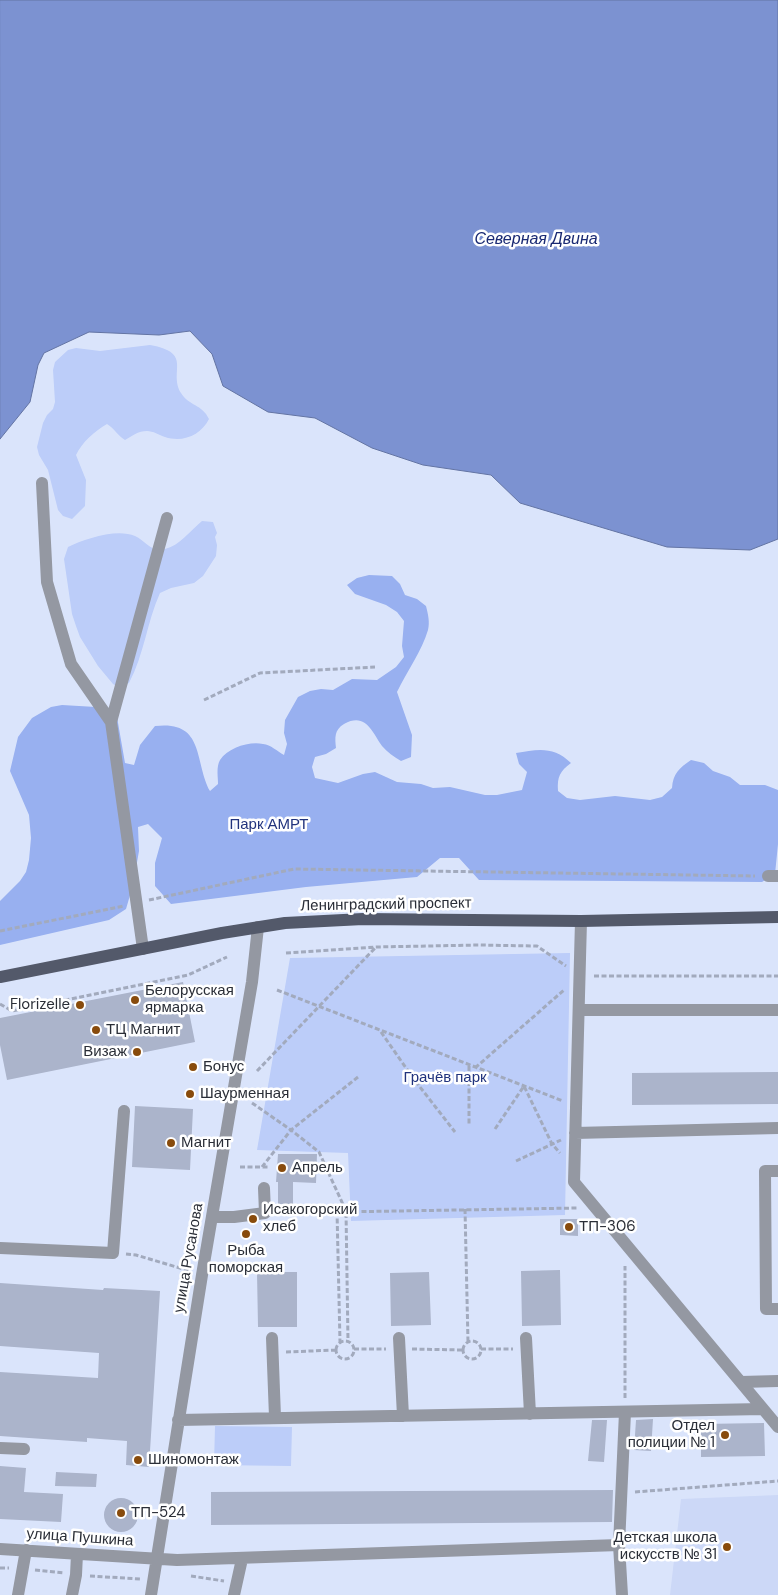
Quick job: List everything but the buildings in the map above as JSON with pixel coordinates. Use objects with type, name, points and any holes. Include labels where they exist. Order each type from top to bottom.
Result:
[{"type":"main road","name":"Ленинградский проспект","points":[[0,977],[285,923],[363,919],[582,921],[778,917]]},
{"type":"street","points":[[42,483],[47,582],[71,664],[111,722]]},
{"type":"street","points":[[143,949],[111,722],[167,518]]},
{"type":"street","points":[[582,921],[574,1182],[778,1427]]},
{"type":"street","name":"улица Русанова","points":[[151,1595],[178,1420],[252,982],[258,927]]},
{"type":"street","points":[[579,1010],[778,1010]]},
{"type":"street","points":[[0,1248],[113,1253],[124,1111]]},
{"type":"street","points":[[576,1133],[778,1128]]},
{"type":"street","points":[[778,1171],[765,1171],[766,1309],[778,1309]]},
{"type":"street","points":[[212,1217],[234,1218],[266,1213],[264,1188]]},
{"type":"street","points":[[272,1338],[275,1418]]},
{"type":"street","points":[[399,1338],[403,1416]]},
{"type":"street","points":[[526,1344],[530,1414]]},
{"type":"street","points":[[741,1382],[778,1381]]},
{"type":"street","points":[[178,1420],[764,1409]]},
{"type":"street","points":[[622,1595],[619,1545],[625,1412]]},
{"type":"street","points":[[0,1448],[24,1449]]},
{"type":"street","name":"улица Пушкина","points":[[0,1549],[177,1560],[619,1545]]},
{"type":"street","points":[[18,1595],[26,1550]]},
{"type":"street","points":[[72,1595],[76,1575],[77,1554]]},
{"type":"street","points":[[236,1589],[242,1559]]},
{"type":"path","points":[[204,700],[260,673],[374,667]]},
{"type":"path","points":[[0,931],[294,869],[773,876]]},
{"type":"path","points":[[286,952],[479,945],[537,946],[580,976],[778,976]]},
{"type":"path","points":[[257,1071],[376,948]]},
{"type":"path","points":[[0,1004],[12,1010],[188,975],[227,957]]},
{"type":"path","points":[[475,1068],[580,976]]},
{"type":"path","points":[[277,990],[576,1106]]},
{"type":"path","points":[[380,1030],[455,1132]]},
{"type":"path","points":[[469,1066],[470,1125]]},
{"type":"path","points":[[262,1167],[291,1130],[358,1077]]},
{"type":"path","points":[[495,1129],[524,1086]]},
{"type":"path","points":[[524,1086],[552,1144],[574,1171]]},
{"type":"path","points":[[252,1103],[319,1152],[346,1211],[348,1341],[351,1343],[354,1353],[349,1358],[342,1359],[335,1350]]},
{"type":"path","points":[[516,1161],[576,1133]]},
{"type":"path","points":[[240,1167],[269,1167]]},
{"type":"path","points":[[465,1208],[468,1342],[463,1350],[467,1357],[477,1358],[481,1349],[477,1342],[468,1342]]},
{"type":"path","points":[[266,1213],[465,1208],[596,1208]]},
{"type":"path","points":[[337,1212],[340,1342]]},
{"type":"path","points":[[625,1243],[625,1412]]},
{"type":"path","points":[[113,1253],[136,1254],[202,1275]]},
{"type":"path","points":[[335,1350],[337,1344],[348,1341]]},
{"type":"path","points":[[481,1349],[526,1344]]},
{"type":"path","points":[[272,1353],[335,1350]]},
{"type":"path","points":[[622,1493],[778,1481]]},
{"type":"path","points":[[0,1568],[153,1580]]},
{"type":"path","points":[[182,1574],[236,1589]]},
{"type":"shaded area","name":"Детская школа искусств № 31","points":[[778,1495],[778,1595],[670,1595],[681,1499]]},
{"type":"green space","points":[[150,345],[163,348],[172,353],[176,358],[178,385],[181,393],[203,410],[209,419],[206,425],[191,436],[178,439],[144,431],[125,440],[107,424],[102,427],[85,441],[76,455],[86,480],[85,506],[72,519],[63,516],[58,510],[48,470],[39,455],[37,447],[43,423],[53,409],[55,402],[53,370],[55,362],[68,350],[76,348],[100,351]]},
{"type":"green space","points":[[202,521],[213,522],[217,533],[215,537],[217,545],[216,556],[203,576],[194,583],[171,588],[160,593],[134,672],[129,683],[118,687],[113,684],[98,666],[80,637],[76,626],[72,614],[64,559],[68,547],[91,538],[119,533],[135,536],[152,548],[160,550],[180,541]]},
{"type":"green space","name":"Парк АМРТ","points":[[369,575],[392,576],[400,584],[405,595],[417,599],[426,606],[428,630],[397,692],[412,735],[411,757],[401,761],[382,746],[368,725],[358,720],[352,721],[341,726],[337,732],[335,738],[336,748],[326,754],[315,757],[312,767],[315,778],[338,783],[363,774],[375,772],[397,782],[421,784],[433,788],[450,787],[485,795],[497,795],[522,790],[527,772],[519,764],[516,753],[545,750],[558,754],[571,763],[564,769],[558,782],[558,791],[567,798],[580,800],[615,796],[650,800],[662,797],[672,788],[677,772],[691,760],[704,763],[713,771],[730,777],[740,785],[765,785],[778,790],[778,844],[775,874],[762,882],[479,880],[459,858],[440,858],[417,877],[306,887],[171,904],[155,886],[155,863],[162,838],[148,824],[138,827],[139,851],[133,885],[126,909],[109,920],[0,945],[0,901],[20,881],[26,872],[29,860],[31,838],[29,815],[10,771],[18,737],[32,718],[51,707],[62,705],[96,707],[117,717],[125,763],[134,765],[140,745],[155,726],[171,726],[182,729],[190,736],[195,745],[210,791],[218,784],[220,760],[228,752],[239,746],[263,744],[284,755],[287,744],[284,733],[285,720],[298,697],[310,691],[321,689],[333,690],[352,679],[377,680],[396,667],[404,657],[402,646],[404,621],[397,612],[386,605],[355,594],[347,585],[357,578]]},
{"type":"green space","name":"Грачёв парк","points":[[570,953],[565,1215],[351,1221],[348,1153],[257,1150],[290,958]]},
{"type":"green space","points":[[215,1426],[292,1427],[291,1466],[214,1465]]},
{"type":"water","name":"Северная Двина","points":[[0,0],[778,0],[778,539],[750,550],[667,547],[520,503],[491,475],[423,465],[372,448],[315,418],[268,412],[223,386],[212,354],[190,331],[159,335],[89,332],[44,353],[38,365],[30,402],[0,439]]},
{"type":"place","name":"Белорусская ярмарка","points":[[135,1000]]},
{"type":"place","name":"Florizelle","points":[[80,1005]]},
{"type":"place","name":"ТЦ Магнит","points":[[96,1030]]},
{"type":"place","name":"Визаж","points":[[137,1052]]},
{"type":"place","name":"Бонус","points":[[193,1067]]},
{"type":"place","name":"Шаурменная","points":[[190,1094]]},
{"type":"place","name":"Магнит","points":[[171,1143]]},
{"type":"place","name":"Апрель","points":[[282,1168]]},
{"type":"place","name":"Исакогорский хлеб","points":[[253,1219]]},
{"type":"place","name":"ТП-306","points":[[569,1227]]},
{"type":"place","name":"Рыба поморская","points":[[246,1234]]},
{"type":"place","name":"Отдел полиции № 1","points":[[725,1435]]},
{"type":"place","name":"Шиномонтаж","points":[[138,1460]]},
{"type":"place","name":"ТП-524","points":[[121,1513]]},
{"type":"place","name":"Детская школа искусств № 31","points":[[727,1547]]}]
